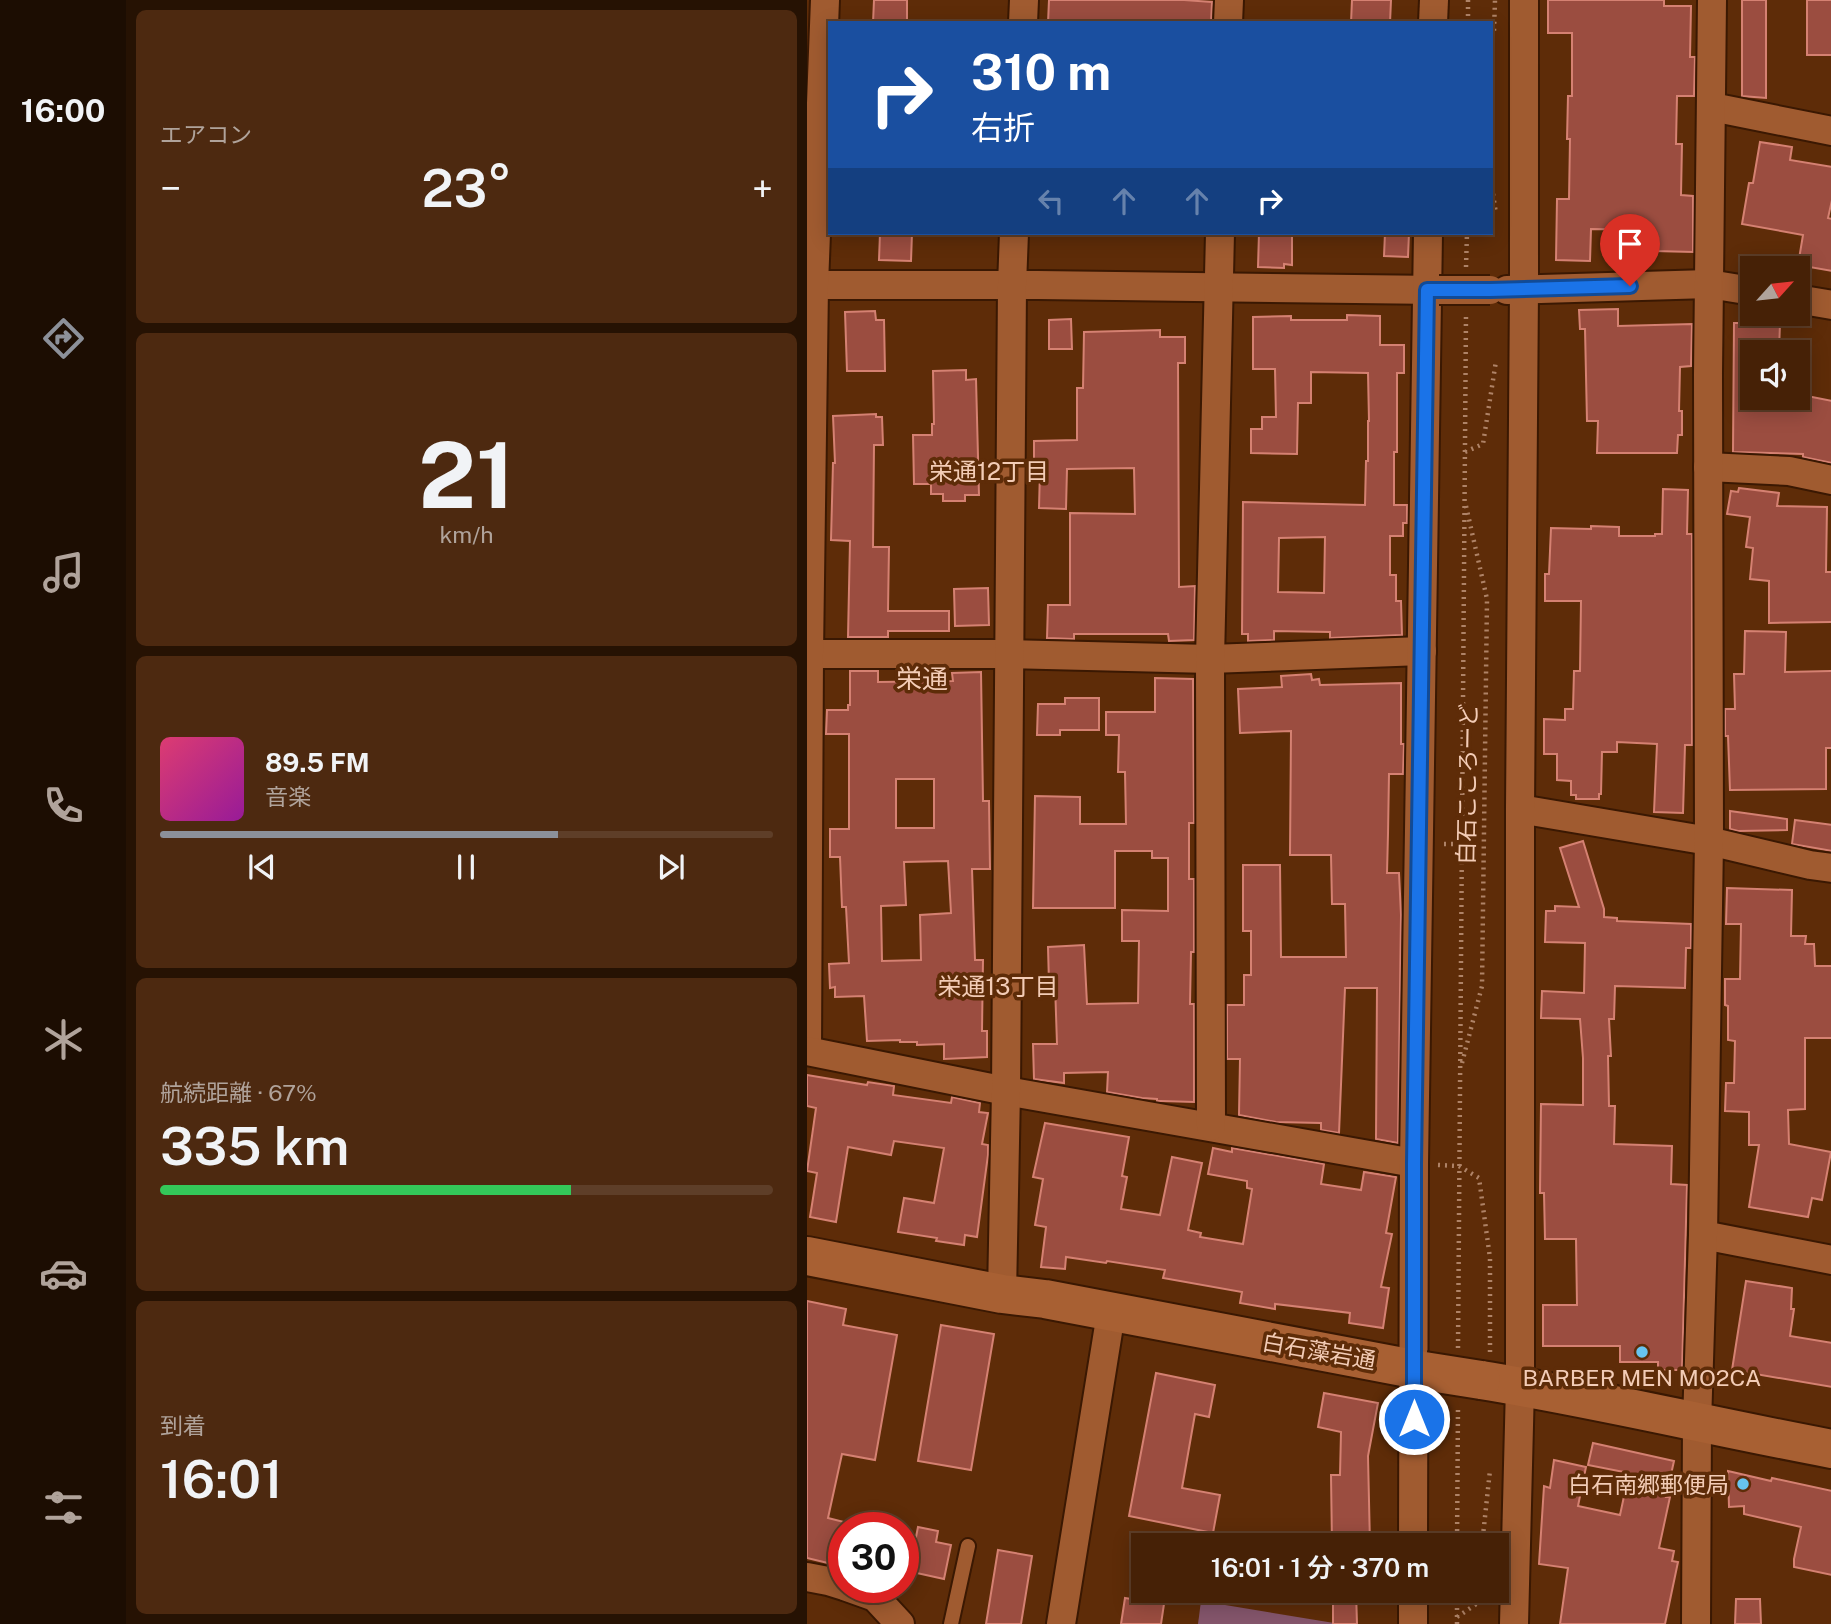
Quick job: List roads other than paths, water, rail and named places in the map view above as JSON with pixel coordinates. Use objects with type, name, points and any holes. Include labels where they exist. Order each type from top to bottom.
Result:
[{"type":"main road","name":"白石藻岩通","points":[[807,1256],[1831,1449]]},
{"type":"street","points":[[825,0],[811,285],[807,1051],[1006,1091],[1414,1163]]},
{"type":"street","points":[[1023,21],[1024,0]]},
{"type":"street","points":[[1228,21],[1229,0]]},
{"type":"street","points":[[1433,21],[1434,0]]},
{"type":"street","points":[[1417,1533],[1464,1378],[1520,809],[1524,0]]},
{"type":"street","points":[[1696,1624],[1697,1423],[1703,1235],[1709,841],[1708,467],[1712,0]]},
{"type":"street","points":[[1712,107],[1831,131]]},
{"type":"street","points":[[1002,1294],[1014,235]]},
{"type":"street","points":[[1211,1126],[1210,659],[1220,235]]},
{"type":"street","points":[[1428,235],[1433,290],[1422,651],[1414,1163],[1464,1378],[1514,1624]]},
{"type":"street","points":[[811,285],[1490,290],[1709,284],[1740,289]]},
{"type":"street","points":[[1810,301],[1831,305]]},
{"type":"street","points":[[1708,467],[1789,471],[1831,480]]},
{"type":"street","points":[[808,654],[1010,654],[1210,659],[1422,651]]},
{"type":"street","points":[[1520,809],[1709,841],[1831,868]]},
{"type":"street","points":[[1703,1235],[1831,1260]]},
{"type":"street","points":[[1061,1624],[1111,1313]]},
{"type":"street","points":[[807,1577],[828,1581]]},
{"type":"street","points":[[881,1603],[900,1624]]},
{"type":"street","points":[[1413,1603],[1413,1624]]},
{"type":"lane","points":[[951,1624],[968,1546]]},
{"type":"place","name":"BARBER MEN MO2CA","points":[[1642,1352]]},
{"type":"place","name":"白石南郷郵便局","points":[[1743,1484]]},
{"type":"district","name":"栄通12丁目","points":[[989,471]]},
{"type":"district","name":"栄通","points":[[922,678]]},
{"type":"district","name":"栄通13丁目","points":[[998,986]]}]
